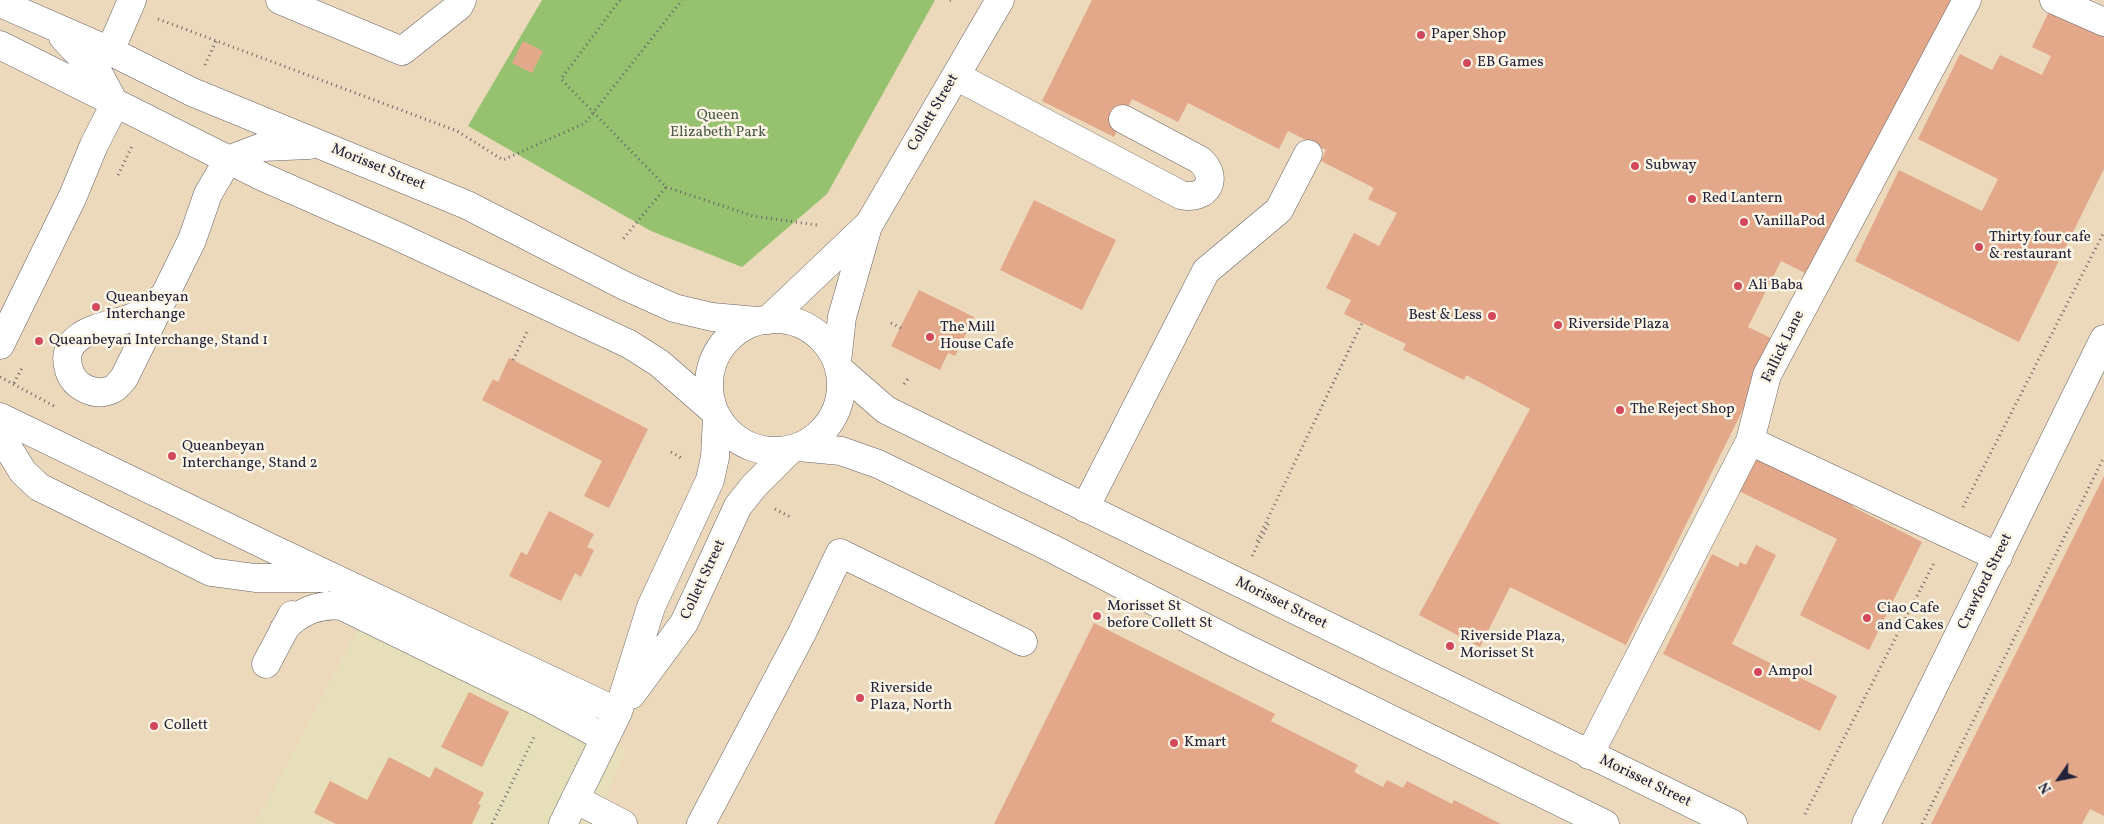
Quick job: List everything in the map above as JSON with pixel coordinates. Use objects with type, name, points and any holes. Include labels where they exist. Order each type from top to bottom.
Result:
[{"type":"street","points":[[280,0],[402,51],[459,6],[462,0]]},
{"type":"street","name":"Collett Street","points":[[838,365],[842,317],[868,226],[1000,0]]},
{"type":"street","name":"Fallick Lane","points":[[1589,755],[1750,441],[1767,376],[1967,0]]},
{"type":"street","points":[[2054,0],[2104,22]]},
{"type":"street","name":"Morisset Street","points":[[0,3],[110,51],[192,92],[474,209],[625,286],[674,308],[712,317],[763,321]]},
{"type":"street","points":[[110,51],[130,4]]},
{"type":"street","points":[[49,25],[91,65],[106,86],[115,104]]},
{"type":"street","points":[[3,53],[115,104],[228,160],[629,344],[659,363],[716,415],[729,433],[744,444],[771,452],[794,448],[841,451],[878,464],[1051,548],[1558,814],[1604,824]]},
{"type":"street","points":[[956,76],[1181,195],[1191,197],[1201,194],[1208,187],[1210,177],[1208,167],[1200,160],[1123,119]]},
{"type":"street","points":[[0,345],[73,196],[115,104]]},
{"type":"street","points":[[164,296],[192,240],[205,199],[228,160],[252,150],[273,146],[307,144],[330,149]]},
{"type":"street","points":[[1085,508],[1206,271],[1279,210],[1308,154]]},
{"type":"street","name":"Collett Street","points":[[763,321],[868,226]]},
{"type":"street","points":[[716,415],[708,387],[709,374],[715,357],[734,332],[763,321],[790,321],[809,329],[826,343],[838,365],[841,390],[836,411],[822,432],[794,448]]},
{"type":"street","name":"Crawford Street","points":[[1866,824],[2104,339]]},
{"type":"street","name":"Morisset Street","points":[[838,365],[886,410],[1733,824]]},
{"type":"street","name":"Collett Street","points":[[563,824],[618,712],[651,607],[710,480],[715,457],[716,415]]},
{"type":"street","points":[[0,417],[618,712]]},
{"type":"street","points":[[0,435],[23,472],[39,487],[204,569],[240,577],[337,579]]},
{"type":"street","points":[[1750,441],[1998,557]]},
{"type":"street","name":"Collett Street","points":[[618,712],[684,623],[738,506],[754,486],[794,448]]},
{"type":"street","points":[[701,824],[802,633],[840,553],[1023,642]]},
{"type":"street","points":[[266,664],[306,591],[318,583],[337,579]]},
{"type":"street","points":[[284,629],[295,619],[313,608],[330,605],[342,606],[605,738]]},
{"type":"street","points":[[575,799],[623,824]]},
{"type":"path","points":[[620,0],[561,79],[666,187],[753,216],[817,225]]},
{"type":"path","points":[[130,4],[457,131],[503,160],[585,124],[682,0]]},
{"type":"path","points":[[118,176],[134,142]]},
{"type":"path","points":[[623,239],[666,187]]},
{"type":"path","points":[[891,323],[901,328]]},
{"type":"path","points":[[1257,542],[1362,323]]},
{"type":"path","points":[[513,360],[527,332]]},
{"type":"path","points":[[0,377],[59,409]]},
{"type":"path","points":[[1922,824],[2104,457]]},
{"type":"path","points":[[1250,561],[1269,523]]},
{"type":"path","points":[[492,824],[548,708]]},
{"type":"shaded area","points":[[0,0],[2104,0],[2104,824],[593,824],[627,750],[359,627],[255,824],[0,824]]},
{"type":"green space","name":"Queen Elizabeth Park","points":[[542,0],[935,0],[827,194],[742,267],[651,231],[468,126]]},
{"type":"building","name":"Riverside Plaza","points":[[1092,0],[1954,0],[1815,278],[1781,261],[1748,327],[1777,341],[1626,645],[1510,587],[1480,647],[1419,615],[1530,409],[1466,375],[1464,380],[1403,350],[1406,344],[1344,314],[1351,300],[1326,288],[1354,233],[1379,246],[1397,213],[1368,199],[1374,188],[1321,161],[1326,150],[1288,131],[1279,149],[1188,103],[1178,122],[1132,99],[1114,137],[1042,101]]},
{"type":"building","points":[[2053,3],[2104,28],[2104,169],[2019,342],[1855,261],[1899,170],[1982,211],[1998,179],[1918,139],[1960,54],[1992,70],[2000,55],[2042,75],[2051,56],[2032,47]]},
{"type":"building","points":[[523,41],[543,51],[532,73],[512,63]]},
{"type":"building","points":[[1034,200],[1116,240],[1082,310],[1000,270]]},
{"type":"building","name":"The Mill House Cafe","points":[[919,290],[974,317],[955,356],[948,353],[940,370],[891,346]]},
{"type":"building","points":[[509,358],[648,429],[609,508],[584,496],[602,461],[482,400],[493,379],[498,382]]},
{"type":"building","points":[[1760,450],[1858,499],[1853,507],[1922,542],[1869,650],[1800,615],[1837,539],[1739,491]]},
{"type":"building","points":[[2104,476],[2104,816],[2090,809],[2082,824],[1931,824]]},
{"type":"building","points":[[549,511],[594,534],[587,547],[594,550],[581,577],[575,573],[561,601],[509,576],[521,552],[527,555]]},
{"type":"building","points":[[1756,545],[1776,555],[1732,644],[1837,696],[1820,731],[1663,654],[1712,554],[1738,567],[1740,562],[1746,565]]},
{"type":"building","name":"Kmart","points":[[1094,623],[1275,714],[1271,721],[1358,765],[1354,772],[1383,787],[1387,780],[1403,788],[1407,781],[1452,804],[1454,800],[1501,824],[994,824]]},
{"type":"building","points":[[469,692],[509,712],[482,767],[441,747]]},
{"type":"building","points":[[389,757],[430,778],[435,767],[484,793],[478,804],[481,805],[472,824],[336,824],[314,813],[330,781],[367,800]]},
{"type":"place","name":"Paper Shop","points":[[1421,35]]},
{"type":"place","name":"EB Games","points":[[1467,63]]},
{"type":"place","name":"Subway","points":[[1635,166]]},
{"type":"place","name":"Red Lantern","points":[[1692,199]]},
{"type":"place","name":"VanillaPod","points":[[1744,222]]},
{"type":"place","name":"Thirty four cafe & restaurant","points":[[1979,247]]},
{"type":"place","name":"Ali Baba","points":[[1738,286]]},
{"type":"place","name":"Queanbeyan Interchange","points":[[96,307]]},
{"type":"place","name":"Best & Less","points":[[1492,316]]},
{"type":"place","name":"Riverside Plaza","points":[[1558,325]]},
{"type":"place","name":"The Mill House Cafe","points":[[930,337]]},
{"type":"place","name":"Queanbeyan Interchange, Stand 1","points":[[39,341]]},
{"type":"place","name":"The Reject Shop","points":[[1620,410]]},
{"type":"place","name":"Queanbeyan Interchange, Stand 2","points":[[172,456]]},
{"type":"place","name":"Morisset St before Collett St","points":[[1097,616]]},
{"type":"place","name":"Ciao Cafe and Cakes","points":[[1867,618]]},
{"type":"place","name":"Riverside Plaza, Morisset St","points":[[1450,646]]},
{"type":"place","name":"Ampol","points":[[1758,672]]},
{"type":"place","name":"Riverside Plaza, North","points":[[860,698]]},
{"type":"place","name":"Collett","points":[[154,726]]},
{"type":"place","name":"Kmart","points":[[1174,743]]}]
